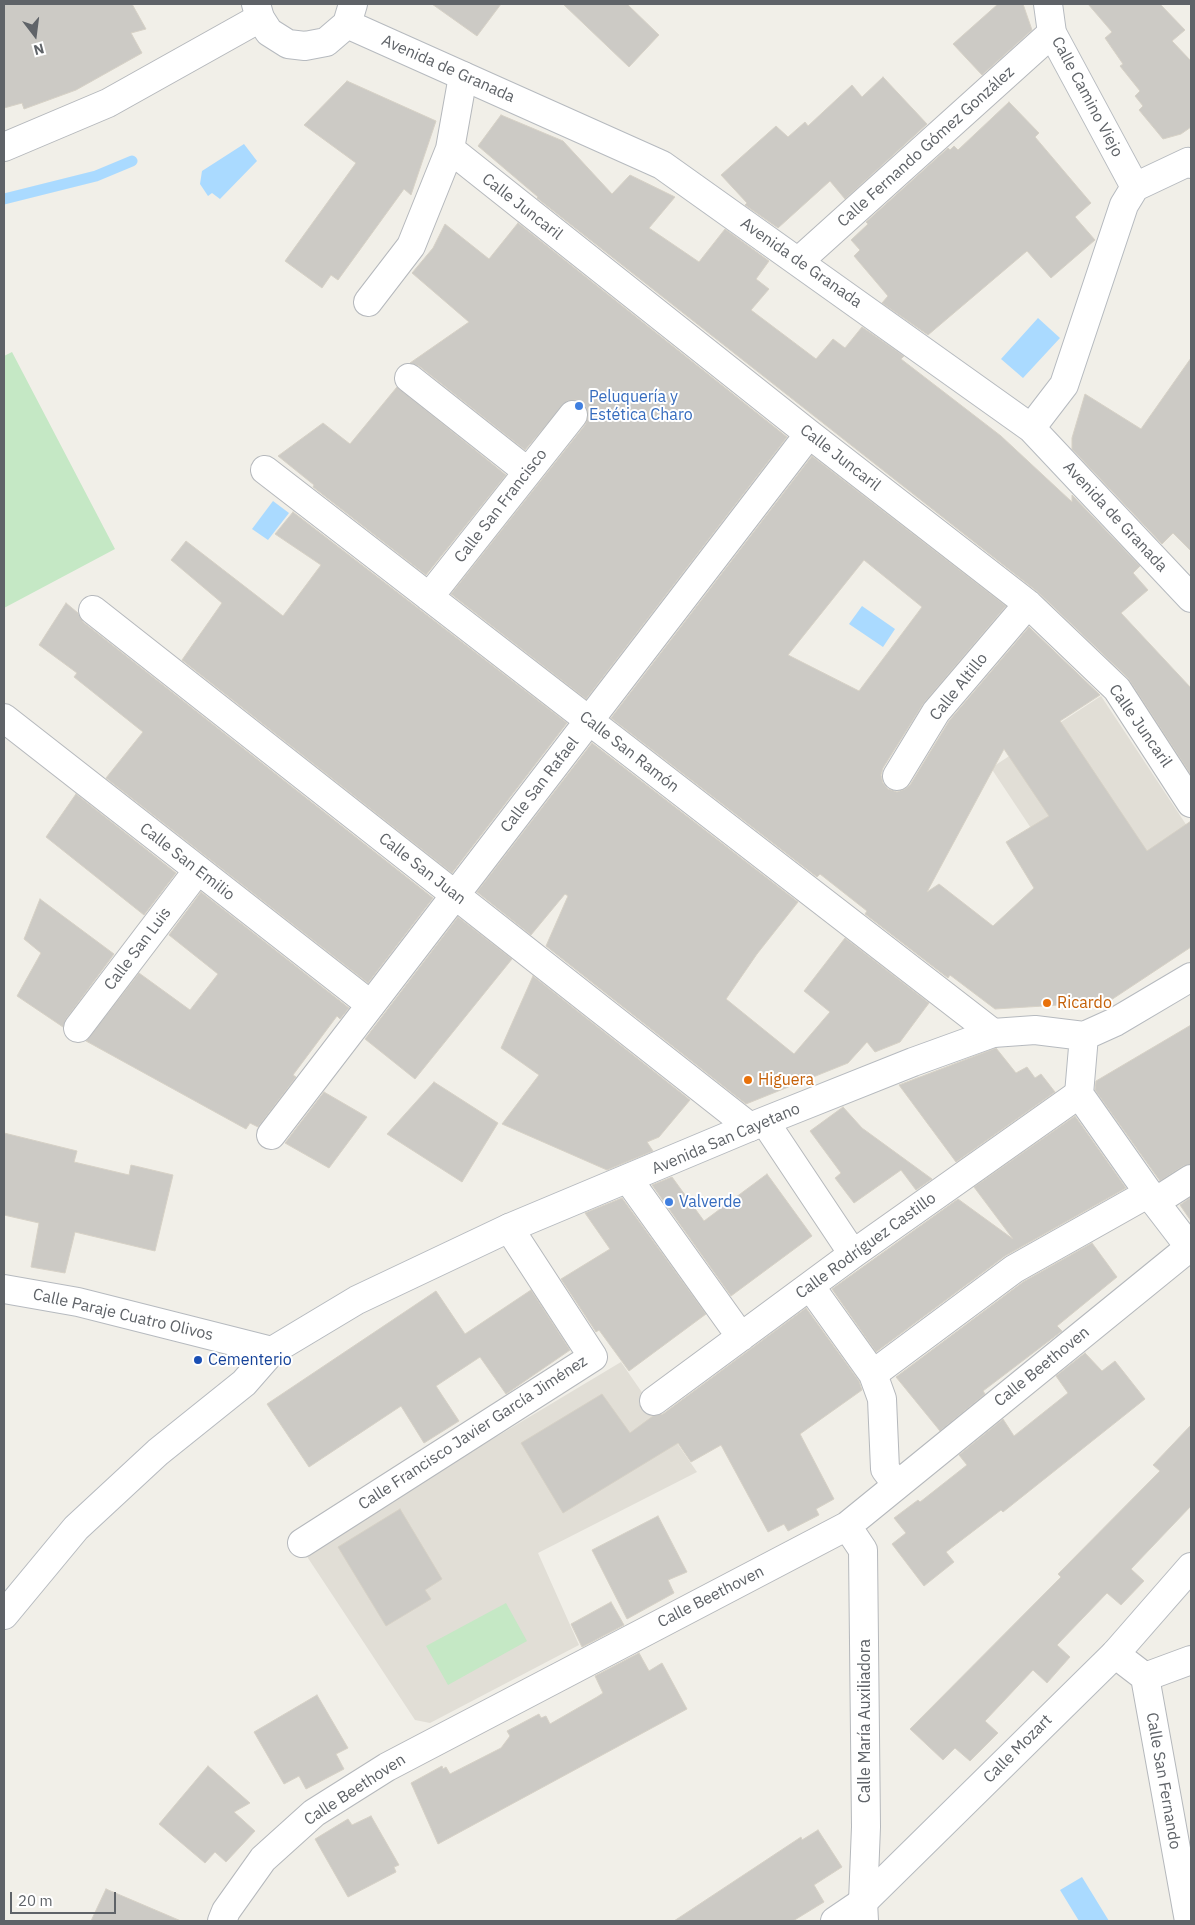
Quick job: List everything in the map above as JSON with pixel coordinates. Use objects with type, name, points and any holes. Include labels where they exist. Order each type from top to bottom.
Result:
[{"type":"street","name":"Calle Camino Viejo","points":[[1048,4],[1052,33],[1135,188]]},
{"type":"street","points":[[4,147],[108,103],[255,9],[269,32],[288,44],[305,46],[326,42],[350,14]]},
{"type":"street","name":"Avenida de Granada","points":[[350,14],[464,76],[662,165],[1031,428],[1191,598]]},
{"type":"street","name":"Calle Fernando Gómez González","points":[[799,261],[1052,33]]},
{"type":"street","points":[[368,302],[411,246],[450,149],[464,76]]},
{"type":"street","name":"Calle Juncaril","points":[[450,149],[1028,604],[1118,689],[1191,802]]},
{"type":"street","points":[[1031,428],[1064,385],[1124,205],[1135,188],[1190,162]]},
{"type":"street","points":[[409,378],[528,472]]},
{"type":"street","name":"Calle San Francisco","points":[[429,597],[573,415]]},
{"type":"street","name":"Calle San Rafael","points":[[271,1135],[810,434]]},
{"type":"street","name":"Calle San Ramón","points":[[265,470],[993,1033]]},
{"type":"street","name":"Calle Altillo","points":[[897,776],[936,712],[1028,604]]},
{"type":"street","name":"Calle San Juan","points":[[93,610],[455,895],[758,1124],[852,1254]]},
{"type":"street","name":"Calle San Emilio","points":[[4,718],[371,1005]]},
{"type":"street","name":"Calle San Luis","points":[[78,1028],[198,870]]},
{"type":"street","points":[[1190,1248],[1152,1198],[1079,1094],[1084,1036],[1115,1022],[1191,977]]},
{"type":"street","name":"Avenida San Cayetano","points":[[4,1615],[76,1528],[158,1452],[244,1383],[272,1351],[357,1300],[509,1228],[758,1124],[913,1062],[993,1033],[1035,1030],[1084,1036]]},
{"type":"street","name":"Calle Rodríguez Castillo","points":[[654,1401],[852,1254],[1079,1094]]},
{"type":"street","points":[[628,1179],[741,1337]]},
{"type":"street","points":[[872,1374],[1014,1268],[1191,1179]]},
{"type":"street","name":"Calle Francisco Javier García Jiménez","points":[[302,1543],[593,1358],[509,1228]]},
{"type":"street","name":"Calle Beethoven","points":[[222,1921],[226,1911],[263,1859],[314,1814],[387,1767],[847,1526],[1190,1248]]},
{"type":"street","points":[[810,1286],[872,1374],[882,1399],[885,1469],[897,1485]]},
{"type":"street","name":"Calle Paraje Cuatro Olivos","points":[[4,1289],[78,1302],[272,1351]]},
{"type":"street","name":"Calle María Auxiliadora","points":[[847,1526],[863,1550],[866,1827],[863,1912]]},
{"type":"street","name":"Calle Mozart","points":[[835,1921],[863,1912],[1115,1654],[1191,1567]]},
{"type":"street","points":[[1115,1654],[1145,1677],[1191,1660]]},
{"type":"street","name":"Calle San Fernando","points":[[1145,1677],[1189,1921]]},
{"type":"shaded area","points":[[1101,696],[1191,832],[1191,855],[1092,920],[991,768]]},
{"type":"shaded area","points":[[621,1362],[697,1472],[538,1553],[579,1645],[430,1723],[415,1720],[304,1552]]},
{"type":"green space","points":[[12,352],[115,549],[4,608],[4,356]]},
{"type":"green space","points":[[506,1603],[527,1641],[448,1685],[426,1646]]},
{"type":"water","points":[[244,144],[257,161],[220,199],[212,193],[208,196],[200,184],[202,171]]},
{"type":"water","points":[[1038,318],[1060,338],[1023,378],[1001,359]]},
{"type":"water","points":[[273,501],[289,513],[268,540],[252,529]]},
{"type":"water","points":[[862,606],[895,629],[883,647],[849,624]]},
{"type":"water","points":[[1082,1877],[1109,1921],[1079,1921],[1060,1890]]},
{"type":"building","points":[[4,4],[132,4],[146,29],[131,33],[142,53],[76,90],[24,109],[22,103],[4,108]]},
{"type":"building","points":[[432,4],[501,4],[477,36]]},
{"type":"building","points":[[563,4],[627,4],[659,35],[629,67]]},
{"type":"building","points":[[998,4],[1023,4],[1032,30],[982,75],[953,44]]},
{"type":"building","points":[[1088,4],[1160,4],[1185,30],[1172,41],[1191,61],[1191,127],[1181,134],[1163,139],[1139,110],[1143,106],[1135,96],[1140,91],[1120,66],[1123,64],[1105,38],[1112,32]]},
{"type":"building","points":[[883,77],[927,124],[845,199],[830,181],[778,228],[745,205],[747,203],[721,175],[776,126],[788,137],[805,122],[808,126],[852,85],[862,97]]},
{"type":"building","points":[[347,81],[436,121],[411,195],[404,189],[338,280],[331,275],[322,288],[285,261],[356,163],[304,125]]},
{"type":"building","points":[[1009,102],[1039,133],[1035,137],[1091,203],[1075,217],[1095,240],[1051,278],[1027,251],[928,335],[882,303],[888,296],[854,256],[860,250],[851,240],[868,224],[866,222],[948,148],[950,150],[954,146],[958,150]]},
{"type":"building","points":[[501,115],[563,141],[612,194],[630,175],[675,197],[649,228],[699,262],[725,229],[769,261],[756,279],[769,289],[751,310],[816,359],[833,339],[845,348],[862,327],[904,356],[901,359],[1001,436],[1072,502],[1072,495],[1140,566],[1133,573],[1148,590],[1121,613],[1191,688],[1191,775],[1128,678],[1039,593],[537,198],[478,146]]},
{"type":"building","points":[[518,223],[787,437],[586,699],[451,594],[585,425],[588,417],[587,409],[583,403],[576,400],[567,401],[525,450],[419,366],[410,363],[469,322],[412,273],[433,248],[445,224],[489,259]]},
{"type":"building","points":[[1191,358],[1191,551],[1173,533],[1162,544],[1072,449],[1072,438],[1085,394],[1141,429]]},
{"type":"building","points":[[397,387],[506,475],[426,575],[313,487],[314,485],[278,456],[323,423],[350,444]]},
{"type":"building","points":[[812,456],[1006,606],[923,704],[883,768],[881,775],[883,783],[888,789],[897,792],[910,785],[949,721],[1029,627],[1100,695],[1060,721],[1147,851],[1191,821],[1191,947],[1108,1002],[995,1009],[950,975],[948,978],[865,914],[867,911],[820,874],[817,877],[611,718]],"holes":[[[864,560],[922,607],[859,691],[788,655]],[[1004,749],[1049,816],[1006,842],[1034,888],[993,926],[939,884],[927,892]]]},
{"type":"building","points":[[293,512],[567,723],[452,873],[182,660],[222,603],[171,560],[186,541],[283,616],[321,565],[275,534]]},
{"type":"building","points":[[66,603],[78,613],[83,622],[433,898],[368,983],[106,778],[143,732],[74,677],[77,673],[39,645]]},
{"type":"building","points":[[592,743],[798,902],[757,954],[726,999],[794,1054],[830,1012],[804,991],[845,938],[929,1003],[900,1042],[875,1052],[867,1042],[848,1063],[746,1104],[546,946],[568,896],[565,894],[531,935],[477,892]]},
{"type":"building","points":[[76,794],[176,873],[144,915],[46,837]]},
{"type":"building","points":[[201,892],[349,1008],[340,1019],[337,1016],[293,1075],[296,1077],[258,1127],[250,1123],[246,1129],[86,1041],[139,973],[190,1010],[218,974],[169,935]]},
{"type":"building","points":[[40,899],[114,954],[66,1019],[63,1027],[17,996],[41,953],[24,939]]},
{"type":"building","points":[[458,917],[512,959],[415,1079],[365,1039]]},
{"type":"building","points":[[533,976],[690,1100],[659,1137],[647,1142],[653,1151],[607,1170],[502,1124],[539,1075],[501,1048]]},
{"type":"building","points":[[1191,1025],[1191,1164],[1183,1166],[1160,1181],[1095,1090],[1096,1081]]},
{"type":"building","points":[[996,1048],[1016,1073],[1027,1067],[1035,1078],[1041,1074],[1055,1092],[956,1162],[899,1085]]},
{"type":"building","points":[[434,1082],[498,1123],[462,1182],[387,1134]]},
{"type":"building","points":[[324,1092],[367,1117],[329,1168],[285,1143]]},
{"type":"building","points":[[843,1107],[862,1128],[932,1179],[916,1190],[901,1170],[854,1203],[835,1178],[841,1173],[810,1131]]},
{"type":"building","points":[[1075,1116],[1126,1188],[1005,1256],[876,1352],[832,1289],[958,1199],[1013,1239],[974,1187]]},
{"type":"building","points":[[4,1133],[77,1151],[74,1162],[129,1175],[131,1165],[173,1175],[155,1251],[75,1232],[65,1273],[31,1267],[39,1223],[4,1215]]},
{"type":"building","points":[[767,1174],[812,1236],[731,1296],[652,1185],[672,1177],[704,1221]]},
{"type":"building","points":[[1191,1197],[1191,1221],[1180,1205]]},
{"type":"building","points":[[622,1198],[706,1314],[629,1371],[599,1330],[596,1332],[561,1279],[610,1249],[585,1213]]},
{"type":"building","points":[[1092,1243],[1117,1277],[1057,1326],[1062,1331],[983,1391],[985,1394],[940,1431],[896,1377],[1023,1282]]},
{"type":"building","points":[[531,1290],[570,1350],[506,1394],[480,1357],[436,1386],[459,1421],[424,1443],[401,1406],[309,1467],[267,1404],[436,1291],[465,1334]]},
{"type":"building","points":[[806,1308],[859,1381],[862,1390],[800,1434],[834,1499],[816,1509],[819,1515],[788,1531],[784,1524],[768,1532],[721,1445],[691,1462],[678,1443],[563,1513],[521,1443],[602,1394],[630,1433],[653,1416],[663,1414]]},
{"type":"building","points":[[1085,1353],[1102,1371],[1115,1361],[1145,1399],[1003,1512],[1001,1510],[946,1552],[954,1562],[924,1586],[892,1544],[906,1533],[894,1518],[918,1500],[920,1502],[967,1465],[959,1455],[1003,1419],[1014,1436],[1068,1393],[1056,1376]]},
{"type":"building","points":[[1191,1425],[1191,1506],[1131,1569],[1144,1581],[1121,1605],[1107,1593],[1057,1645],[1070,1657],[1047,1683],[1033,1670],[985,1721],[998,1733],[970,1761],[955,1748],[943,1760],[910,1729],[1061,1577],[1058,1574],[1160,1471],[1153,1465]]},
{"type":"building","points":[[400,1509],[442,1579],[425,1590],[431,1599],[386,1626],[338,1547]]},
{"type":"building","points":[[658,1516],[687,1572],[668,1580],[674,1593],[627,1619],[592,1550]]},
{"type":"building","points":[[611,1602],[624,1625],[582,1647],[571,1624]]},
{"type":"building","points":[[639,1653],[649,1671],[662,1663],[687,1709],[438,1844],[411,1783],[442,1766],[443,1769],[446,1767],[450,1774],[501,1748],[510,1736],[507,1731],[539,1714],[541,1718],[546,1716],[550,1724],[603,1693],[595,1676]]},
{"type":"building","points":[[317,1695],[348,1748],[336,1754],[344,1769],[306,1789],[299,1776],[284,1784],[254,1732]]},
{"type":"building","points":[[208,1766],[250,1803],[234,1812],[255,1831],[226,1862],[215,1852],[205,1863],[159,1824]]},
{"type":"building","points":[[371,1816],[399,1865],[394,1867],[396,1872],[348,1897],[315,1839],[348,1819],[352,1825]]},
{"type":"building","points":[[818,1830],[842,1867],[814,1885],[824,1902],[793,1921],[674,1921],[801,1837],[802,1840]]},
{"type":"building","points":[[106,1889],[181,1921],[91,1921]]},
{"type":"waterway","points":[[4,199],[96,176],[132,161]]},
{"type":"place","name":"Peluquería y Estética Charo","points":[[579,406]]},
{"type":"place","name":"Ricardo","points":[[1047,1003]]},
{"type":"place","name":"Higuera","points":[[748,1080]]},
{"type":"place","name":"Valverde","points":[[669,1202]]},
{"type":"place","name":"Cementerio","points":[[198,1360]]}]
